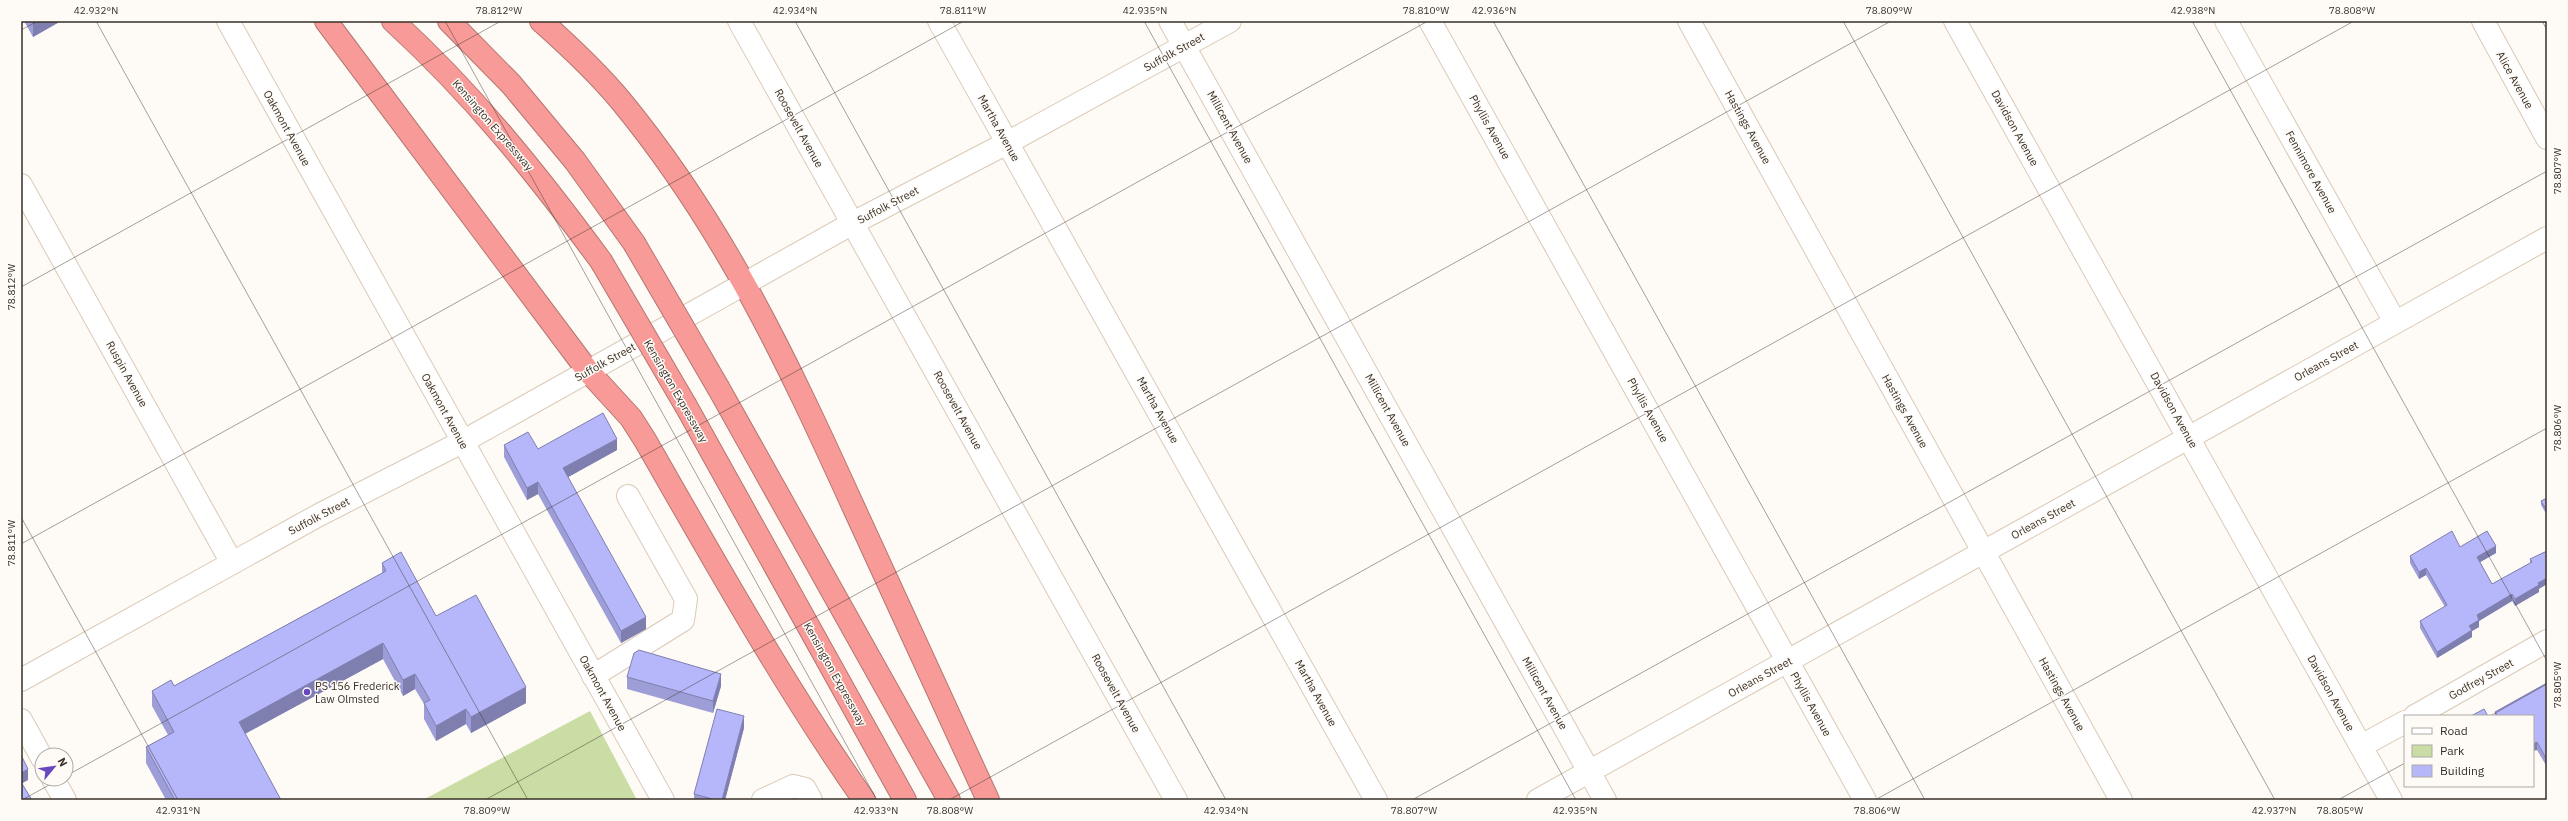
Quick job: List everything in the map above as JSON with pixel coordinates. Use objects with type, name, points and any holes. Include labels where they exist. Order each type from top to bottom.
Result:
[{"type":"highway","points":[[326,21],[588,371],[631,418],[646,440],[765,650],[864,800]]},
{"type":"highway","name":"Kensington Expressway","points":[[393,21],[428,53],[485,113],[530,166],[601,261],[686,406],[905,800]]},
{"type":"highway","points":[[449,21],[511,84],[575,161],[634,243],[719,389],[949,800]]},
{"type":"highway","points":[[541,21],[576,54],[638,123],[713,228],[745,283],[804,397],[988,800]]},
{"type":"street","name":"Oakmont Avenue","points":[[228,21],[662,800]]},
{"type":"street","name":"Roosevelt Avenue","points":[[739,21],[1176,800]]},
{"type":"street","name":"Martha Avenue","points":[[939,21],[1376,800]]},
{"type":"street","name":"Millicent Avenue","points":[[1170,21],[1604,800]]},
{"type":"street","name":"Suffolk Street","points":[[21,680],[319,515],[462,442],[852,223],[1007,143],[1230,21]]},
{"type":"street","name":"Phyllis Avenue","points":[[1430,21],[1865,800]]},
{"type":"street","name":"Hastings Avenue","points":[[1689,21],[2121,800]]},
{"type":"street","name":"Davidson Avenue","points":[[1955,21],[2391,800]]},
{"type":"street","name":"Fennimore Avenue","points":[[2226,21],[2395,322]]},
{"type":"street","name":"Alice Avenue","points":[[2483,21],[2547,138]]},
{"type":"street","name":"Ruspin Avenue","points":[[21,185],[232,563]]},
{"type":"street","name":"Orleans Street","points":[[1538,800],[2547,238]]},
{"type":"street","points":[[593,676],[683,620],[686,599],[628,496]]},
{"type":"street","name":"Godfrey Street","points":[[2417,715],[2547,642]]},
{"type":"street","points":[[21,720],[36,747]]},
{"type":"street","points":[[2361,746],[2404,723]]},
{"type":"street","points":[[763,800],[793,786],[804,789],[811,800]]},
{"type":"street","points":[[58,787],[65,800]]},
{"type":"green space","points":[[590,711],[637,800],[423,800]]},
{"type":"building","points":[[603,413],[617,439],[563,468],[646,617],[621,631],[538,482],[527,488],[504,445],[528,432],[538,449]]},
{"type":"building","points":[[2547,498],[2547,511],[2541,501]]},
{"type":"building","points":[[2452,531],[2460,547],[2487,531],[2496,546],[2477,557],[2492,584],[2532,562],[2530,559],[2547,551],[2547,578],[2538,583],[2539,585],[2515,599],[2512,594],[2477,615],[2479,620],[2469,626],[2472,630],[2437,652],[2420,621],[2447,605],[2426,568],[2419,572],[2410,556]]},
{"type":"building","points":[[401,552],[436,616],[476,595],[526,687],[471,717],[466,709],[436,726],[424,703],[430,700],[415,674],[403,680],[383,643],[239,722],[281,800],[175,800],[146,747],[174,732],[152,691],[171,680],[174,686],[386,571],[382,563]]},
{"type":"building","points":[[639,650],[721,674],[713,701],[627,677],[634,653]]},
{"type":"building","points":[[2547,683],[2547,760],[2537,742],[2534,744],[2534,715],[2497,715],[2495,712]]},
{"type":"building","points":[[717,709],[744,716],[722,800],[716,800],[694,794]]},
{"type":"building","points":[[2484,709],[2487,715],[2473,715]]},
{"type":"building","points":[[21,755],[28,769],[21,773]]},
{"type":"building","points":[[21,782],[32,800],[21,800]]},
{"type":"place","name":"PS 156 Frederick Law Olmsted","points":[[307,692]]}]
